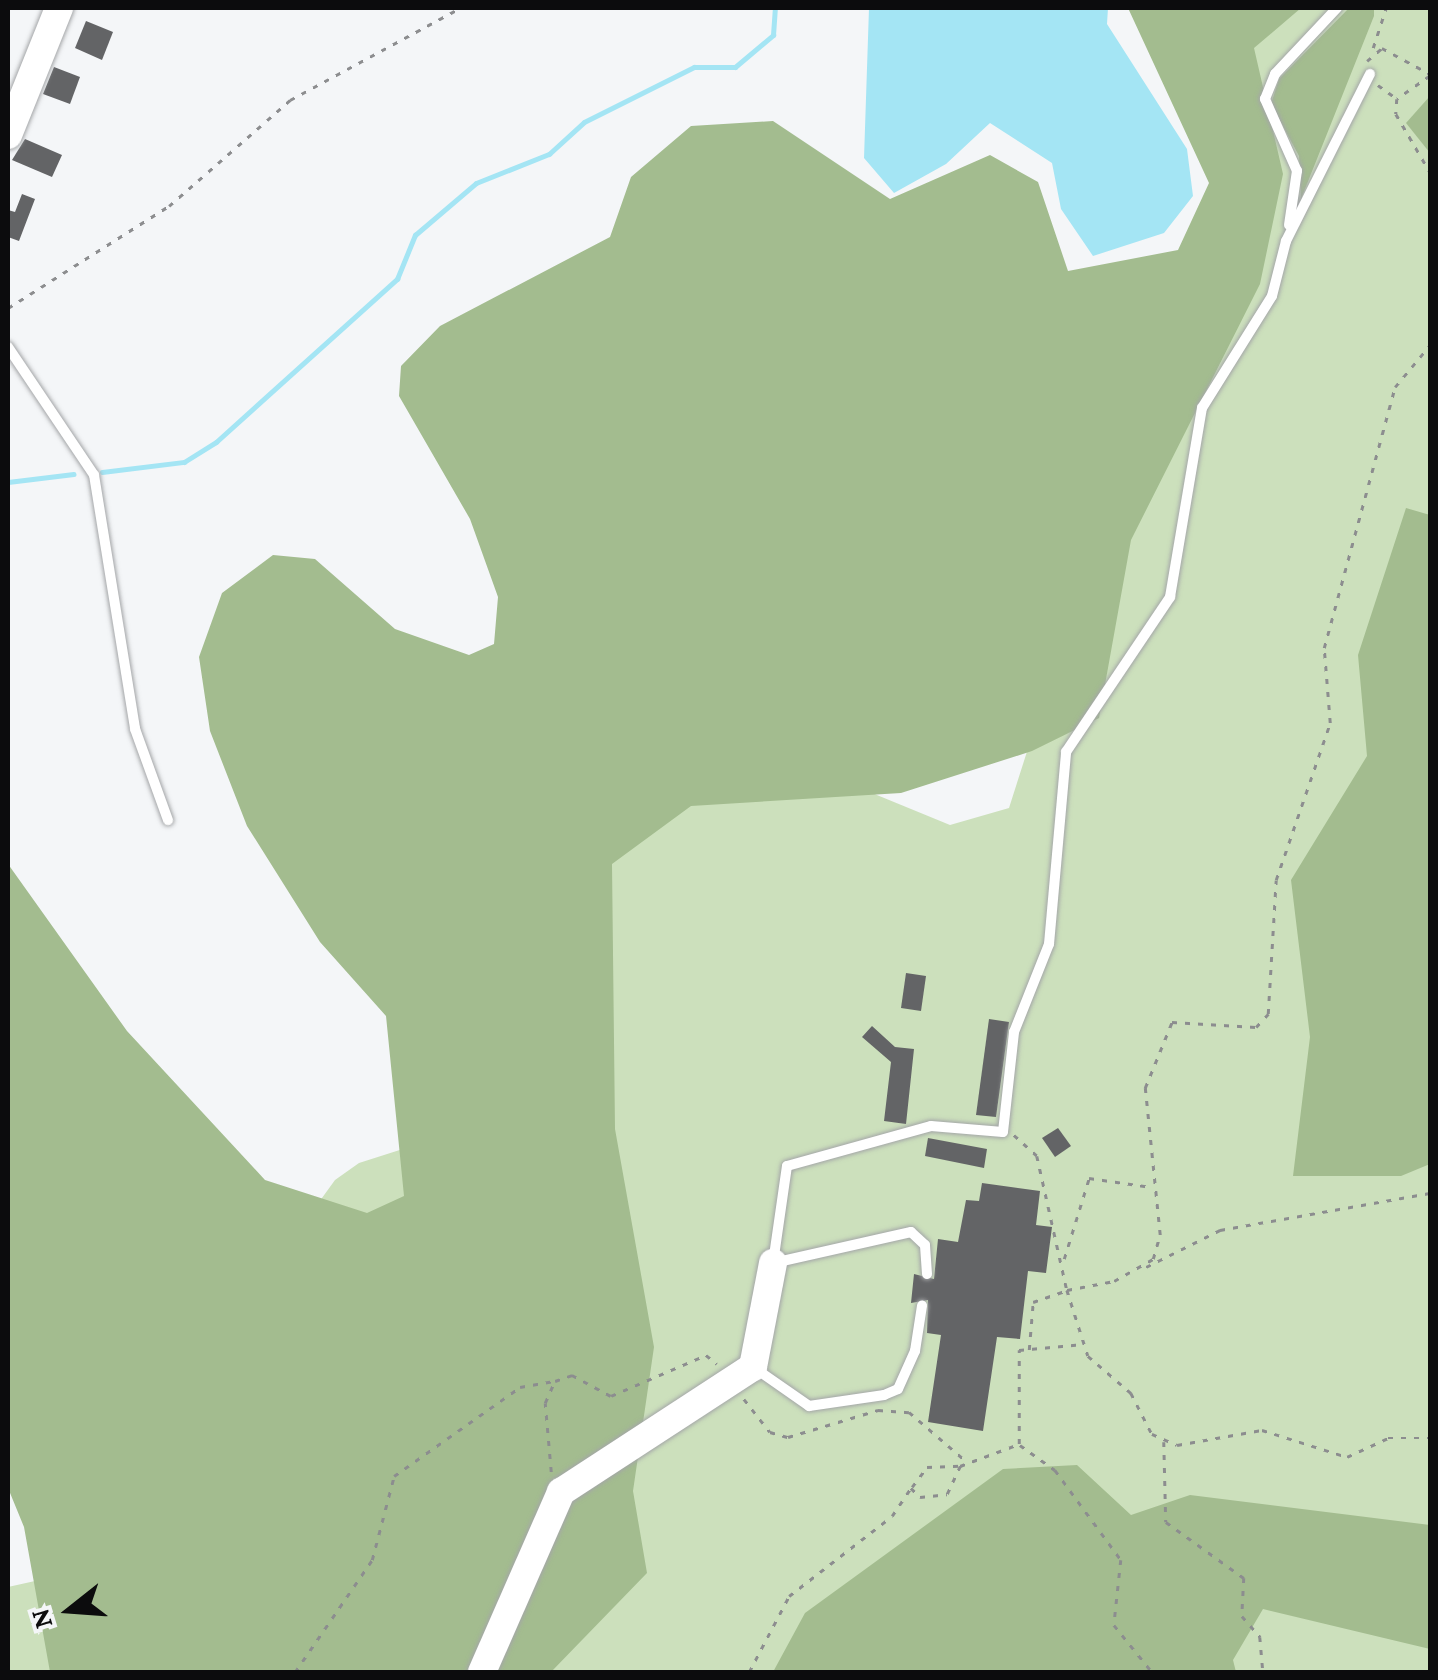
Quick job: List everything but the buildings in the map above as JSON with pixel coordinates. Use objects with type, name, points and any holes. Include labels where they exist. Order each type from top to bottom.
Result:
[{"type":"street","points":[[8,134],[59,8]]},
{"type":"street","points":[[482,1672],[561,1492],[739,1370],[773,1264]]},
{"type":"lane","points":[[926,1274],[925,1245],[911,1232],[773,1264],[794,1158],[931,1126],[1003,1132],[1014,1032],[1049,944],[1066,752],[1170,597],[1202,408],[1272,296],[1286,241],[1297,172],[1265,99],[1275,74],[1337,8]]},
{"type":"lane","points":[[1286,241],[1370,74]]},
{"type":"lane","points":[[8,347],[94,475],[135,729],[168,820]]},
{"type":"lane","points":[[739,1370],[809,1406],[884,1396],[898,1389],[915,1352],[922,1306]]},
{"type":"path","points":[[8,308],[169,206],[290,100],[460,8]]},
{"type":"path","points":[[1386,8],[1372,49],[1370,74],[1397,99],[1397,124],[1430,172]]},
{"type":"path","points":[[1372,49],[1430,75],[1397,99]]},
{"type":"path","points":[[1145,1267],[1160,1236],[1151,1187],[1145,1088],[1172,1022],[1256,1028],[1268,1014],[1276,880],[1330,724],[1324,648],[1395,388],[1430,345]]},
{"type":"path","points":[[1003,1132],[1037,1156],[1064,1260],[1067,1290],[1084,1344],[1164,1439],[1166,1522],[1244,1578],[1242,1616],[1260,1638],[1263,1672]]},
{"type":"path","points":[[1064,1260],[1090,1178],[1151,1187]]},
{"type":"path","points":[[1029,1350],[1033,1302],[1145,1267],[1220,1230],[1430,1193]]},
{"type":"path","points":[[1019,1444],[1019,1350],[1084,1344]]},
{"type":"path","points":[[295,1672],[372,1560],[394,1476],[520,1388],[572,1374],[612,1396],[706,1355],[739,1370]]},
{"type":"path","points":[[551,1472],[544,1403],[555,1381]]},
{"type":"path","points":[[742,1396],[770,1432],[788,1437],[878,1410],[909,1412],[968,1462]]},
{"type":"path","points":[[1164,1439],[1262,1430],[1347,1457],[1388,1438],[1430,1438]]},
{"type":"path","points":[[748,1672],[789,1596],[892,1516],[926,1466],[960,1466],[1019,1444]]},
{"type":"path","points":[[1019,1444],[1055,1470],[1121,1560],[1114,1624],[1152,1672]]},
{"type":"path","points":[[911,1488],[920,1497],[947,1494],[960,1466]]},
{"type":"green space","points":[[1128,8],[1301,8],[1254,48],[1283,174],[1260,284],[1131,540],[1099,718],[1032,751],[901,793],[691,806],[612,864],[615,1129],[654,1347],[633,1491],[647,1573],[551,1672],[50,1672],[24,1527],[8,1488],[8,864],[127,1031],[265,1180],[367,1213],[404,1196],[386,1016],[320,942],[247,826],[210,731],[199,657],[222,593],[273,555],[315,559],[395,629],[469,655],[494,644],[498,597],[470,519],[399,396],[401,366],[440,326],[610,237],[631,177],[691,126],[773,121],[890,199],[990,155],[1038,182],[1068,271],[1178,250],[1209,183]]},
{"type":"green space","points":[[1237,8],[1430,8],[1430,1672],[8,1672],[8,1587],[134,1559],[272,1267],[335,1180],[359,1163],[519,1112],[595,808],[755,745],[950,825],[1009,808],[1076,598],[1252,206]]},
{"type":"green space","points":[[1349,8],[1374,8],[1374,16],[1301,199],[1299,156],[1271,104],[1279,79]]},
{"type":"green space","points":[[1430,96],[1430,153],[1406,123]]},
{"type":"green space","points":[[1406,508],[1430,515],[1430,1164],[1401,1176],[1293,1176],[1310,1037],[1291,880],[1367,756],[1358,655]]},
{"type":"green space","points":[[1077,1465],[1131,1515],[1190,1495],[1430,1525],[1430,1649],[1263,1609],[1233,1660],[1236,1672],[773,1672],[805,1613],[1003,1469]]},
{"type":"water","points":[[869,8],[1108,8],[1107,24],[1187,149],[1193,196],[1164,233],[1093,256],[1061,209],[1052,163],[990,123],[946,164],[894,193],[864,158]]},
{"type":"waterway","points":[[102,472],[184,462],[216,442],[397,279],[415,235],[476,183],[549,154],[584,122],[694,67],[735,67],[773,35],[775,8]]},
{"type":"waterway","points":[[8,482],[74,474]]}]
